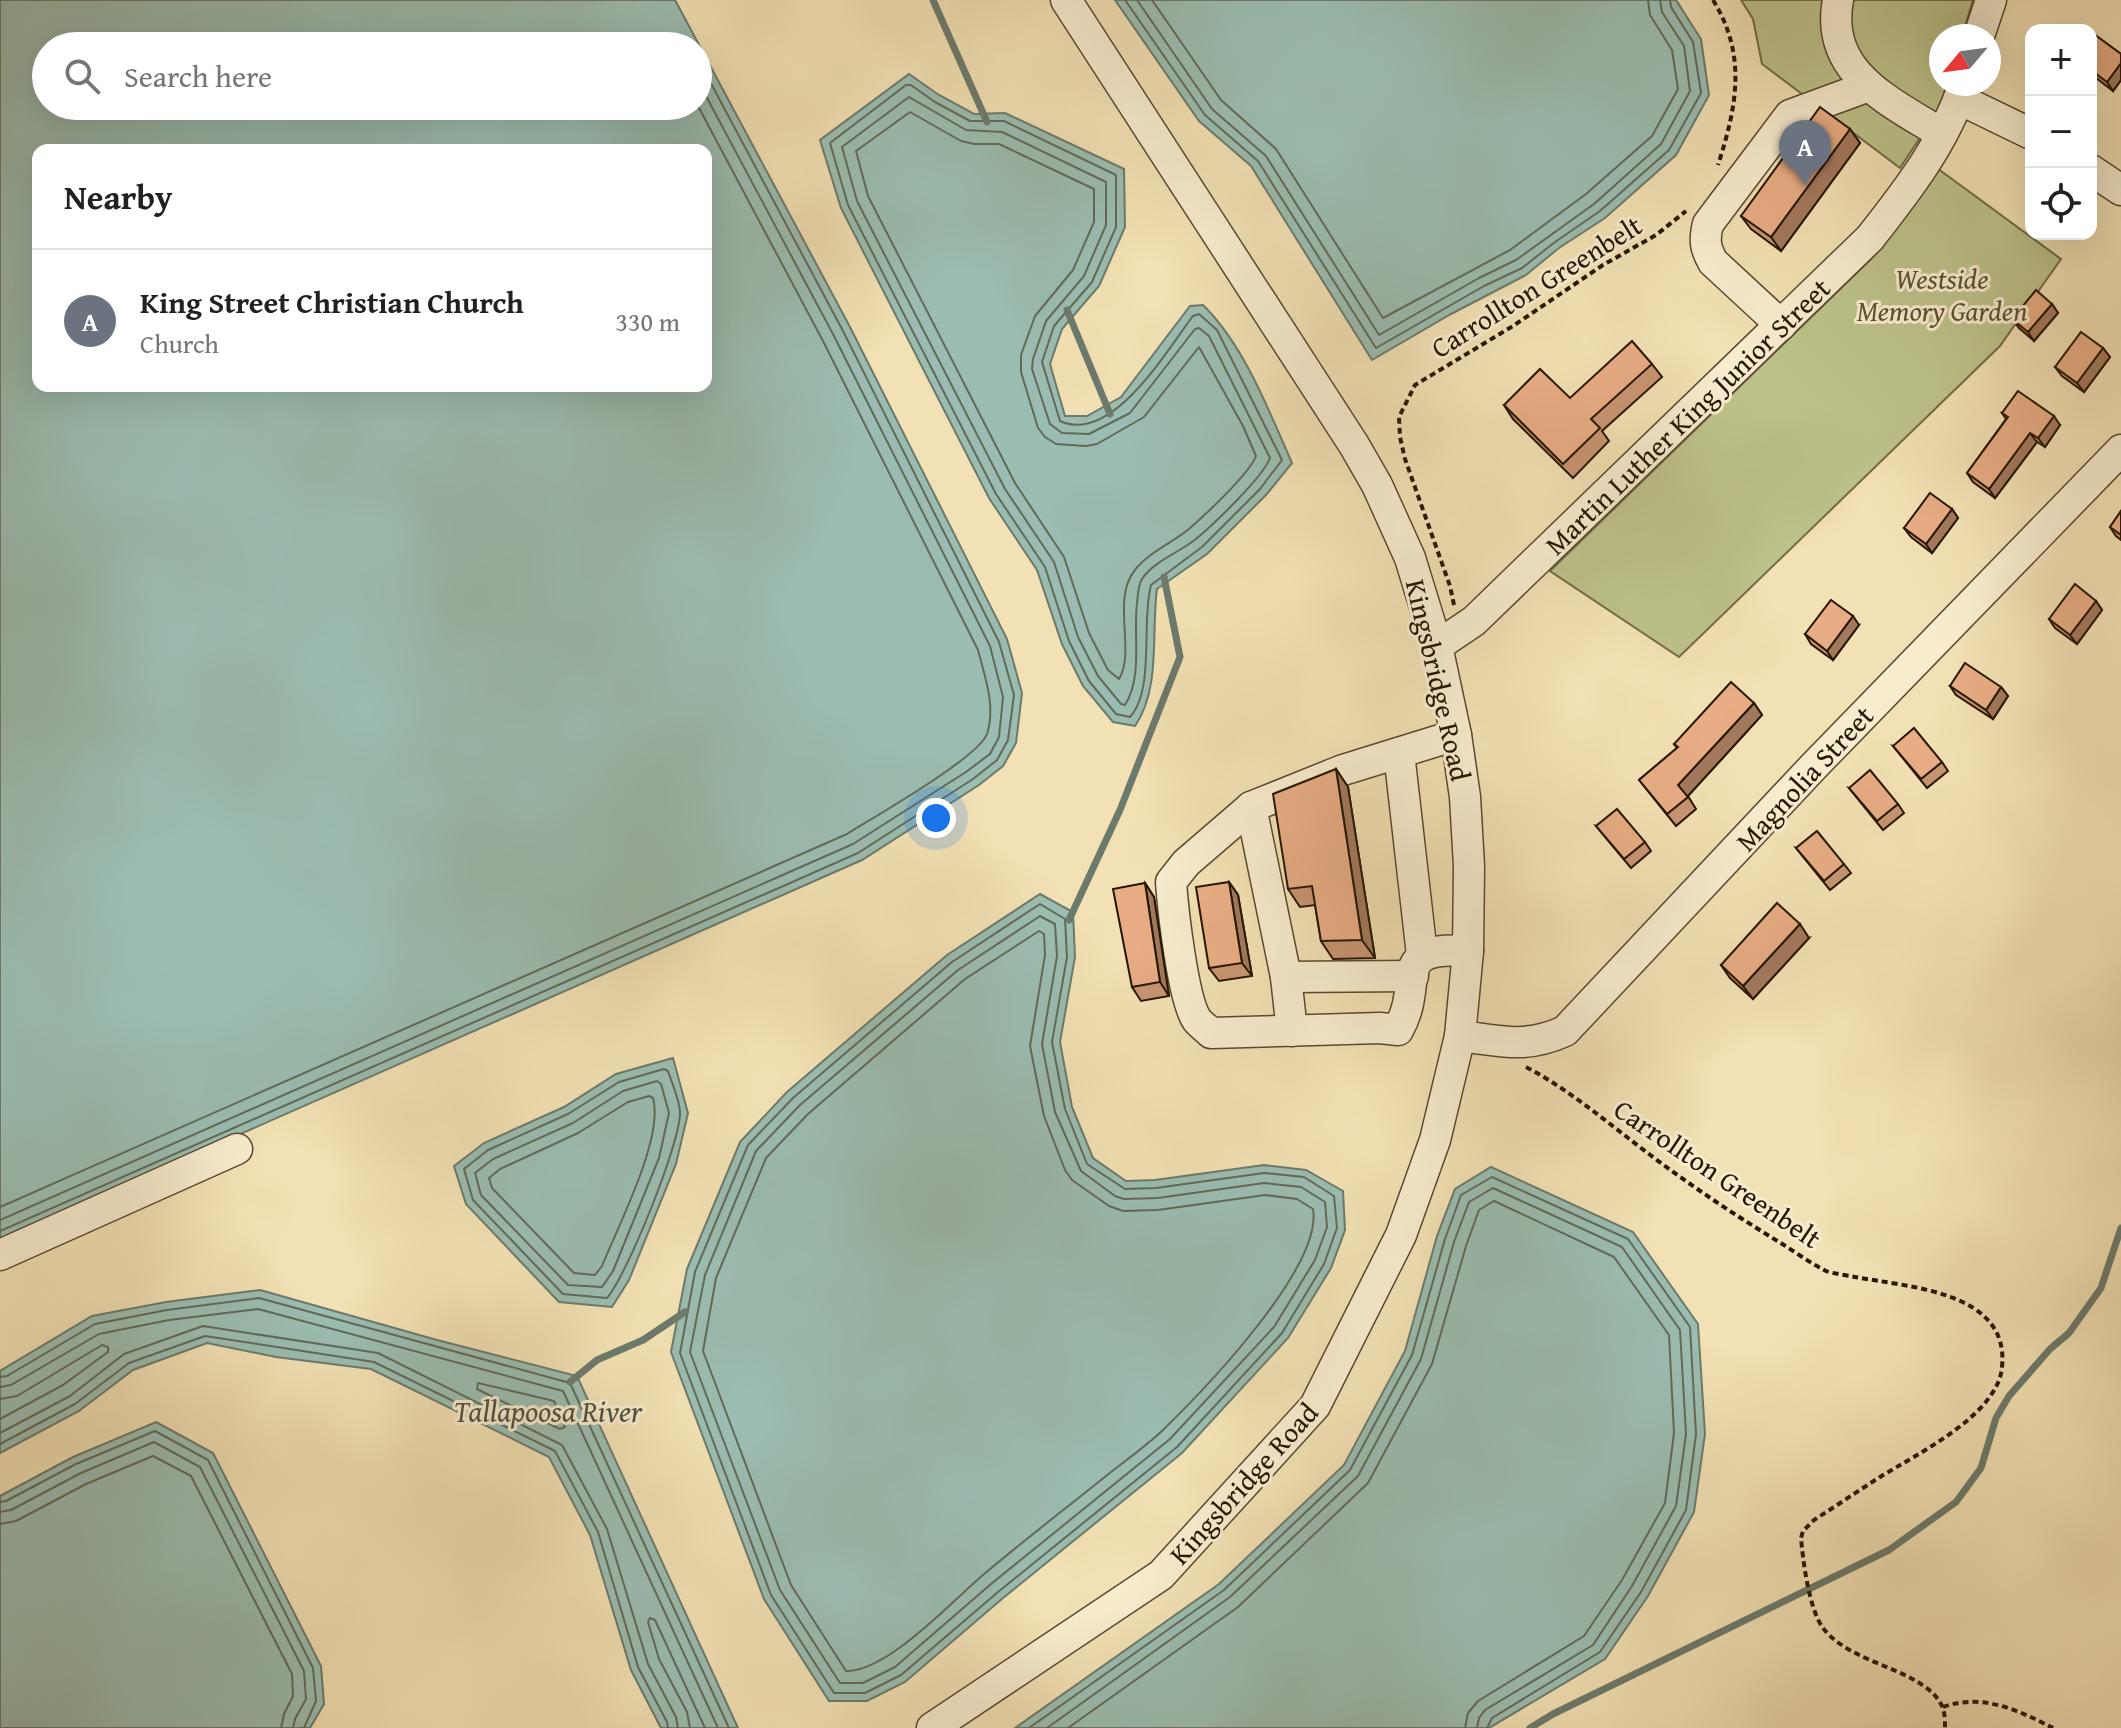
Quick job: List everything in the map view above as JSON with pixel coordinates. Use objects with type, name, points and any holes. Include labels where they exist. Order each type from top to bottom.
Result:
[{"type":"street","name":"Kingsbridge Road","points":[[932,1728],[1161,1575],[1315,1406],[1401,1235],[1435,1140],[1460,1036],[1468,951],[1469,866],[1465,797],[1456,735],[1437,646],[1410,558],[1377,485],[1354,445],[1066,0]]},
{"type":"street","points":[[1838,0],[1836,39],[1847,60],[1869,86],[1942,134]]},
{"type":"street","points":[[1983,24],[1991,0]]},
{"type":"street","points":[[1781,325],[1713,262],[1706,251],[1704,239],[1708,224],[1790,115],[1869,86]]},
{"type":"street","name":"Martin Luther King Junior Street","points":[[1437,646],[1474,621],[1870,238],[1909,187],[1942,134],[1959,96]]},
{"type":"street","points":[[1969,96],[2025,130]]},
{"type":"street","points":[[2097,174],[2121,190]]},
{"type":"street","name":"Magnolia Street","points":[[1460,1036],[1524,1044],[1565,1031],[1814,766],[2121,450]]},
{"type":"street","points":[[1399,753],[1417,965],[1404,1019],[1398,1030],[1211,1033],[1197,1020],[1189,995],[1173,913],[1171,882],[1186,863],[1251,807],[1343,770],[1456,735]]},
{"type":"street","points":[[1251,807],[1286,977],[1292,1031]]},
{"type":"street","points":[[1286,977],[1417,965],[1433,950],[1468,951]]},
{"type":"street","points":[[0,1255],[237,1149]]},
{"type":"path","points":[[1713,0],[1732,40],[1737,71],[1728,134],[1718,166]]},
{"type":"path","name":"Carrollton Greenbelt","points":[[1456,613],[1450,586],[1405,459],[1399,417],[1406,400],[1415,385],[1429,375],[1513,326],[1603,265],[1666,228],[1687,210]]},
{"type":"path","points":[[1548,1065],[1550,1080]]},
{"type":"path","name":"Carrollton Greenbelt","points":[[1526,1067],[1550,1080],[1689,1183],[1827,1271],[1940,1293],[1965,1302],[1991,1322],[1999,1337],[2003,1364],[2001,1375],[1986,1402],[1951,1432],[1803,1531],[1802,1548],[1814,1608],[1822,1627],[1864,1658],[1929,1690],[1943,1707]]},
{"type":"path","points":[[1945,1728],[1943,1707],[1971,1701],[2001,1704],[2053,1728]]},
{"type":"green space","points":[[1741,0],[1973,0],[1966,24],[1929,24],[1929,96],[1943,96],[1939,109],[1900,168],[1762,64],[1753,19]]},
{"type":"green space","name":"Westside Memory Garden","points":[[1937,168],[2025,233],[2025,240],[2035,240],[2061,259],[2000,346],[1679,657],[1550,571],[1871,259],[1901,222]]},
{"type":"water","points":[[0,0],[675,0],[692,32],[32,32],[32,120],[712,120],[712,69],[850,327],[1007,639],[1022,693],[1016,743],[1003,766],[979,785],[862,860],[0,1240]]},
{"type":"water","points":[[1115,0],[1676,0],[1701,39],[1709,95],[1676,155],[1605,218],[1559,248],[1526,275],[1372,360],[1251,166],[1199,121]]},
{"type":"water","points":[[909,74],[974,114],[1005,113],[1124,169],[1125,227],[1099,286],[1062,329],[1050,364],[1065,416],[1087,416],[1121,397],[1190,306],[1203,305],[1218,321],[1243,359],[1292,463],[1266,495],[1207,554],[1157,589],[1152,678],[1149,695],[1135,726],[1113,722],[1083,686],[1062,644],[1037,570],[989,498],[841,208],[820,140]]},
{"type":"water","points":[[1040,894],[1073,912],[1075,957],[1060,1042],[1072,1107],[1093,1158],[1126,1181],[1264,1165],[1306,1170],[1343,1191],[1345,1230],[1331,1268],[1288,1338],[1182,1453],[905,1682],[867,1701],[829,1701],[764,1599],[671,1352],[687,1269],[740,1142],[787,1092],[947,955]]},
{"type":"water","points":[[673,1058],[688,1113],[676,1164],[629,1280],[612,1307],[559,1302],[466,1204],[454,1166],[484,1143],[564,1107],[616,1074]]},
{"type":"water","points":[[1491,1167],[1633,1232],[1698,1324],[1705,1434],[1694,1512],[1648,1596],[1605,1659],[1489,1728],[1015,1728],[1219,1584],[1344,1465],[1405,1351],[1437,1236],[1455,1189]]},
{"type":"water","name":"Tallapoosa River","points":[[260,1290],[577,1376],[738,1728],[661,1728],[631,1670],[590,1535],[549,1457],[371,1369],[276,1357],[207,1343],[133,1370],[79,1411],[0,1453],[0,1371],[92,1316],[166,1302]]},
{"type":"water","points":[[156,1422],[213,1453],[321,1666],[324,1704],[310,1728],[0,1728],[0,1496],[73,1457]]},
{"type":"building","points":[[2097,36],[2121,54],[2121,63],[2107,82],[2097,74]]},
{"type":"building","points":[[1820,107],[1850,129],[1771,237],[1741,216]]},
{"type":"building","points":[[2036,290],[2052,304],[2028,332],[2012,319]]},
{"type":"building","points":[[2081,332],[2103,348],[2077,383],[2055,367]]},
{"type":"building","points":[[1632,341],[1652,364],[1591,419],[1600,428],[1563,464],[1504,405],[1540,369],[1570,398]]},
{"type":"building","points":[[2018,391],[2054,416],[2038,438],[2030,433],[1989,489],[1967,473],[2008,417],[2002,413]]},
{"type":"building","points":[[1930,493],[1952,509],[1926,544],[1904,528]]},
{"type":"building","points":[[2121,511],[2121,535],[2110,527]]},
{"type":"building","points":[[2075,584],[2096,601],[2070,635],[2049,619]]},
{"type":"building","points":[[1831,600],[1853,616],[1827,651],[1805,634]]},
{"type":"building","points":[[1965,663],[2001,687],[1986,710],[1950,686]]},
{"type":"building","points":[[1731,682],[1754,703],[1678,785],[1688,797],[1667,814],[1639,780],[1678,747],[1674,744]]},
{"type":"building","points":[[1914,728],[1942,762],[1921,779],[1893,746]]},
{"type":"building","points":[[1336,769],[1362,940],[1321,941],[1312,886],[1288,889],[1273,794]]},
{"type":"building","points":[[1870,770],[1898,804],[1877,821],[1849,788]]},
{"type":"building","points":[[1617,809],[1645,842],[1624,859],[1596,826]]},
{"type":"building","points":[[1817,831],[1844,864],[1824,881],[1796,848]]},
{"type":"building","points":[[1229,882],[1242,963],[1209,968],[1196,887]]},
{"type":"building","points":[[1145,883],[1160,982],[1132,987],[1113,889]]},
{"type":"building","points":[[1777,903],[1800,924],[1743,986],[1721,965]]},
{"type":"waterway","points":[[933,0],[987,122]]},
{"type":"waterway","points":[[1067,310],[1110,414]]},
{"type":"waterway","points":[[1069,920],[1120,810],[1180,657],[1164,577]]},
{"type":"waterway","points":[[1530,1728],[1889,1550],[1956,1502],[1981,1468],[1996,1418],[2009,1396],[2050,1349],[2069,1333],[2101,1288],[2121,1228]]},
{"type":"waterway","points":[[570,1382],[597,1360],[643,1340],[685,1312]]},
{"type":"place","name":"King Street Christian Church","points":[[1805,186]]}]
